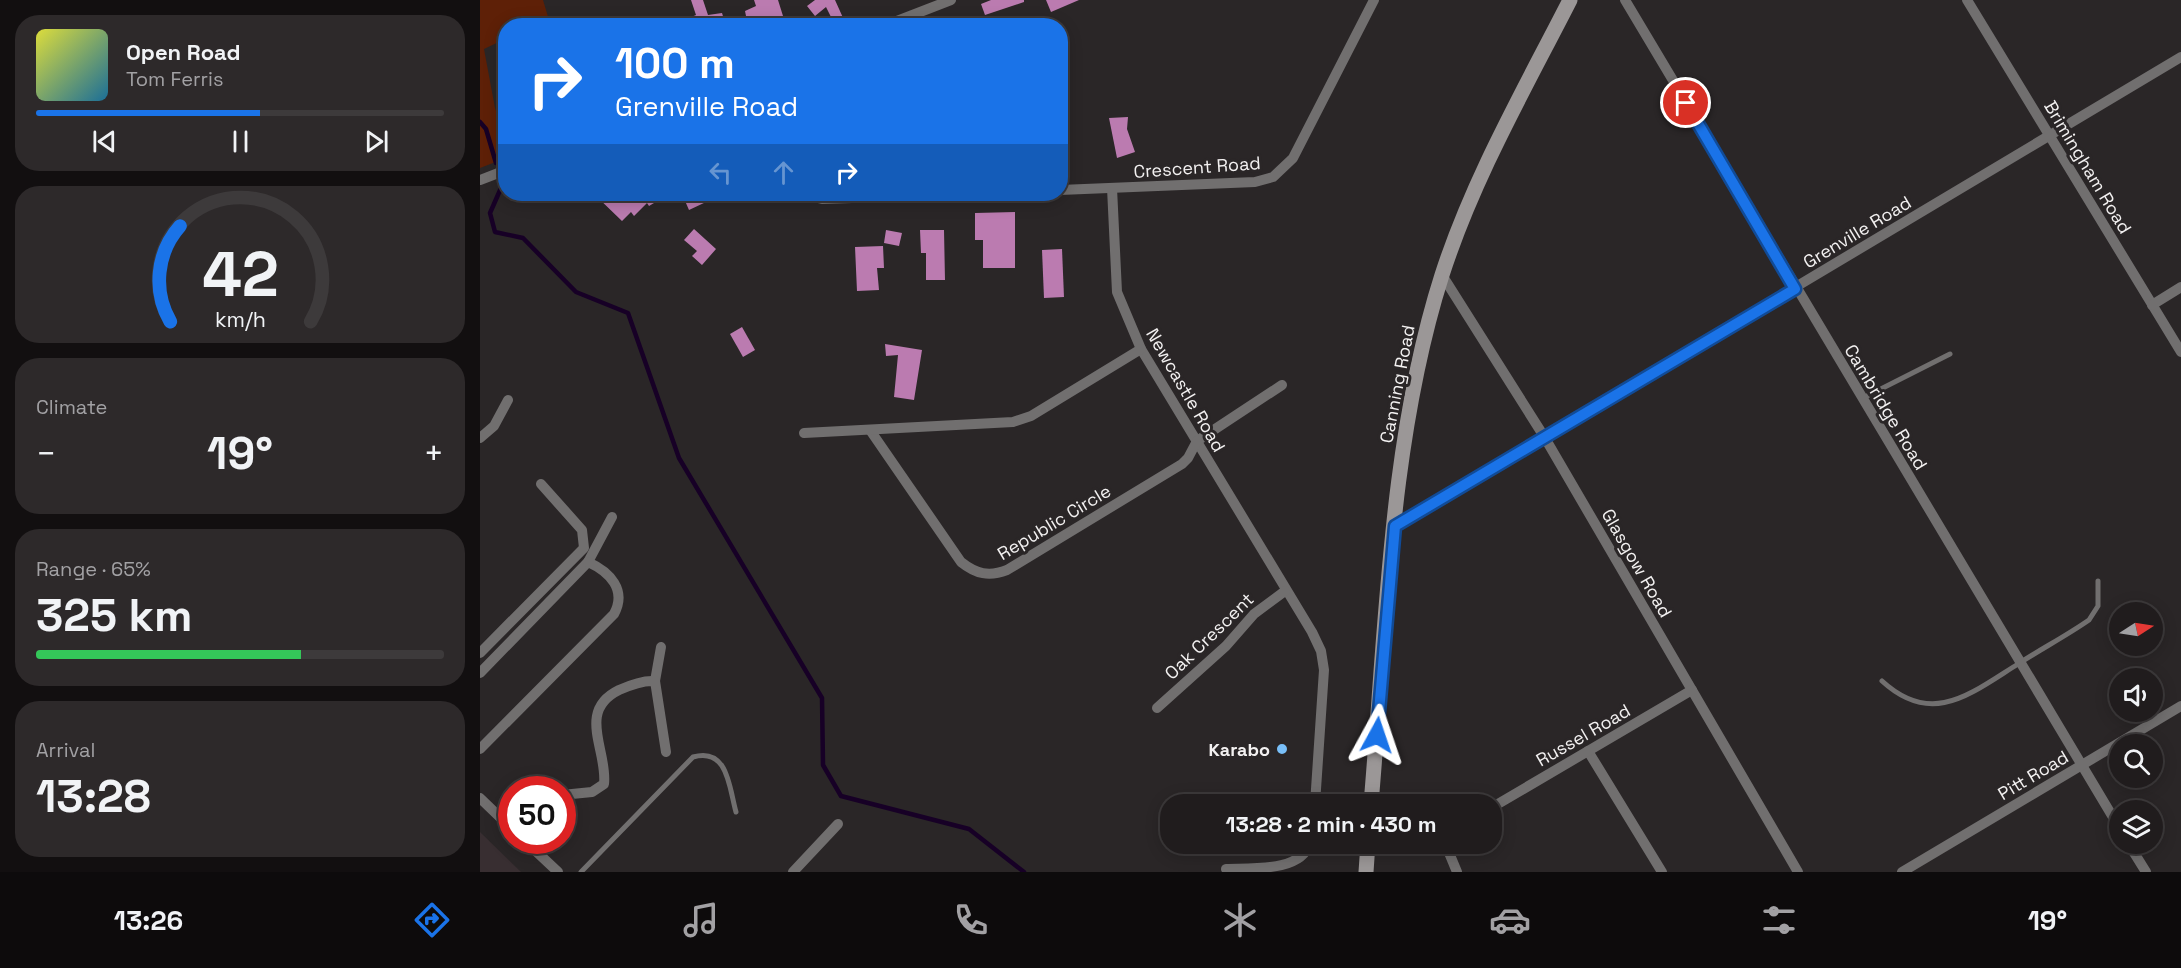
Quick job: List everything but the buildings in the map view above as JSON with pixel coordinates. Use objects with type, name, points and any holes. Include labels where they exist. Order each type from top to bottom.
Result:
[{"type":"main road","name":"Canning Road","points":[[1372,794],[1395,526],[1410,400],[1442,274],[1479,181],[1570,0]]},
{"type":"main road","points":[[1366,872],[1367,854]]},
{"type":"street","points":[[905,18],[951,0]]},
{"type":"street","name":"Crescent Road","points":[[1068,190],[1255,182],[1281,173],[1293,158],[1374,0]]},
{"type":"street","name":"Cambridge Road","points":[[1625,0],[1795,289],[2109,811]]},
{"type":"street","name":"Brimingham Road","points":[[1967,0],[2181,352]]},
{"type":"street","name":"Grenville Road","points":[[1395,526],[2181,57]]},
{"type":"street","points":[[482,179],[498,173]]},
{"type":"street","name":"Newcastle Road","points":[[1112,188],[1117,292],[1141,349],[1285,591],[1312,632],[1323,662],[1315,794]]},
{"type":"street","name":"Glasgow Road","points":[[1442,274],[1545,438],[1798,872]]},
{"type":"street","points":[[2152,305],[2181,287]]},
{"type":"street","points":[[804,434],[1022,420],[1141,349]]},
{"type":"street","points":[[1197,441],[1282,385]]},
{"type":"street","points":[[480,438],[494,426],[508,400]]},
{"type":"street","name":"Republic Circle","points":[[870,430],[961,561],[976,572],[991,574],[1007,570],[1182,464],[1197,441]]},
{"type":"street","points":[[480,653],[584,548],[582,530],[541,484]]},
{"type":"street","points":[[480,673],[588,562],[612,517]]},
{"type":"street","points":[[480,749],[618,606],[619,597],[613,579],[600,567],[588,562]]},
{"type":"street","name":"Oak Crescent","points":[[1157,708],[1226,646],[1254,614],[1285,591]]},
{"type":"street","points":[[661,647],[655,681],[666,752]]},
{"type":"street","points":[[576,794],[592,792],[604,784],[596,722],[600,705],[625,687],[655,681]]},
{"type":"street","name":"Russel Road","points":[[1502,802],[1692,690]]},
{"type":"street","name":"Pitt Road","points":[[1902,872],[2181,706]]},
{"type":"street","points":[[1588,751],[1662,872]]},
{"type":"street","points":[[480,798],[498,812]]},
{"type":"street","points":[[793,872],[838,824]]},
{"type":"street","points":[[539,854],[558,872]]},
{"type":"street","points":[[1226,869],[1291,865],[1305,854]]},
{"type":"street","points":[[1450,854],[1457,872]]},
{"type":"street","points":[[2135,854],[2146,872]]},
{"type":"lane","points":[[1862,399],[1950,354]]},
{"type":"lane","points":[[1882,681],[1896,694],[1913,701],[1952,702],[1962,699],[2089,620],[2098,606],[2098,581]]},
{"type":"lane","points":[[581,872],[693,757],[714,756],[721,762],[736,812]]},
{"type":"shaded area","points":[[480,0],[543,0],[548,18],[498,18],[498,42],[484,49],[498,116],[498,161],[480,168]]},
{"type":"shaded area","points":[[480,832],[498,850],[498,854],[503,854],[521,872],[480,872]]},
{"type":"waterway","points":[[480,122],[486,129],[496,163]]},
{"type":"waterway","points":[[498,195],[490,213],[495,232],[523,238],[576,292],[628,313],[679,458],[822,698],[823,765],[841,796],[969,829],[1024,872]]},
{"type":"place","name":"Karabo","points":[[1282,749]]},
{"type":"route","points":[[1377,735],[1395,526],[1795,289],[1686,103]]}]
